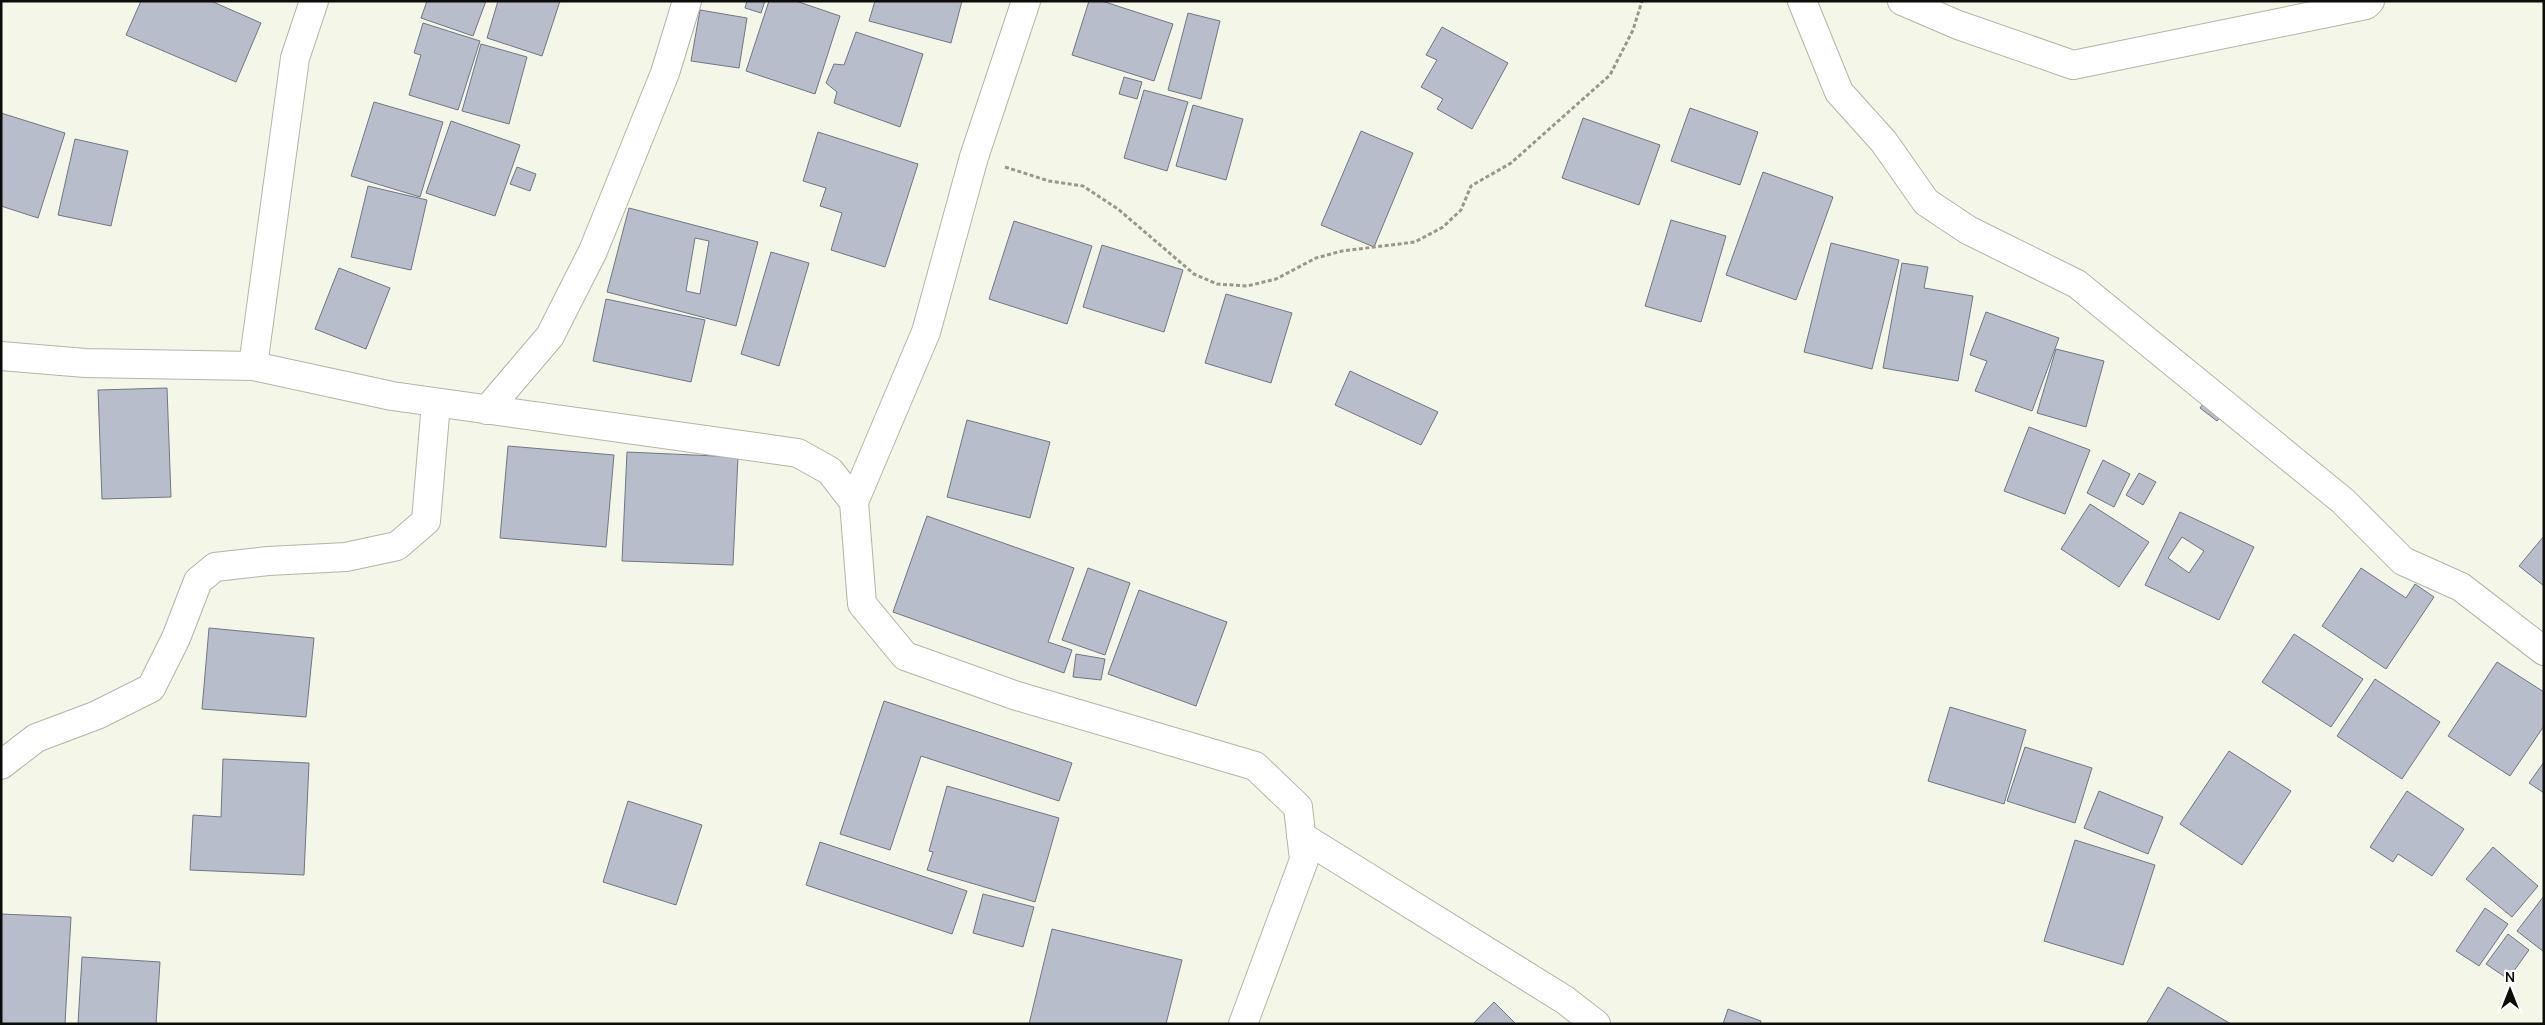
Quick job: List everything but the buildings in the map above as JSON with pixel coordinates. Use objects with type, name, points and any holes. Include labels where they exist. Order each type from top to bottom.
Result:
[{"type":"street","points":[[253,366],[295,58],[314,1]]},
{"type":"street","points":[[487,410],[550,336],[593,251],[665,73],[687,1]]},
{"type":"street","points":[[1026,1],[974,157],[926,332],[854,502],[862,604],[905,656],[1017,696],[1256,766],[1298,806],[1304,860],[1249,1021]]},
{"type":"street","points":[[1802,1],[1839,92],[1884,142],[1926,202],[1968,230],[2076,284],[2343,500],[2404,561],[2461,587],[2544,651]]},
{"type":"street","points":[[1902,1],[1958,25],[2073,65],[2366,4],[2370,1]]},
{"type":"street","points":[[1,356],[85,362],[253,366],[392,396],[798,454],[830,471],[854,502]]},
{"type":"street","points":[[1,765],[36,738],[97,715],[151,688],[176,638],[198,581],[215,567],[268,561],[346,557],[397,546],[426,521],[436,403]]},
{"type":"street","points":[[1301,836],[1565,1000],[1596,1024]]},
{"type":"path","points":[[974,157],[1049,181],[1082,186],[1118,209],[1194,274],[1217,284],[1247,286],[1276,278],[1316,258],[1342,251],[1414,242],[1443,227],[1461,210],[1471,186],[1511,162],[1610,75],[1633,30],[1642,1]]}]
